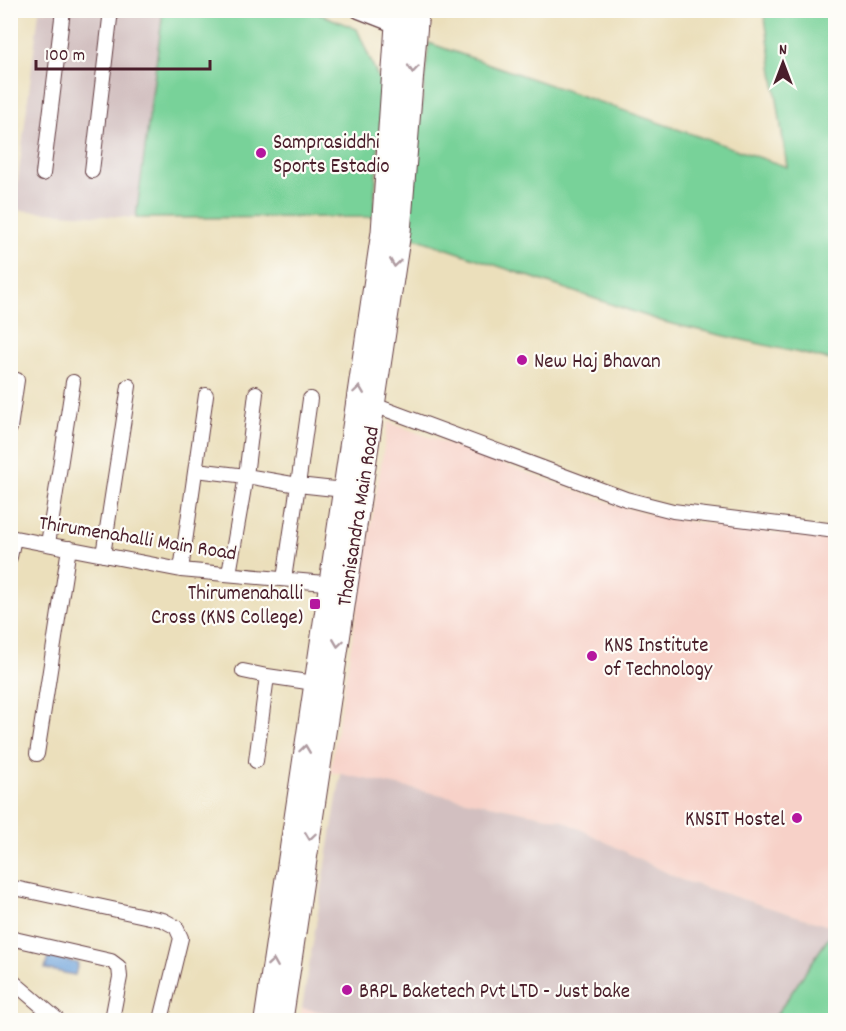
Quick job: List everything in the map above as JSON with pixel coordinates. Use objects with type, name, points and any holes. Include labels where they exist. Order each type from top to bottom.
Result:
[{"type":"main road","name":"Thanisandra Main Road","points":[[265,1020],[314,683],[338,585],[374,405],[400,232],[418,10]]},
{"type":"main road","name":"Thanisandra Main Road","points":[[282,1020],[338,585],[344,490],[382,232],[397,17]]},
{"type":"street","points":[[43,174],[63,10]]},
{"type":"street","points":[[92,171],[111,10]]},
{"type":"street","points":[[359,10],[397,17],[417,33]]},
{"type":"street","points":[[10,428],[17,380]]},
{"type":"street","points":[[48,544],[73,382]]},
{"type":"street","points":[[103,555],[129,386]]},
{"type":"street","points":[[229,574],[246,476],[256,393]]},
{"type":"street","points":[[181,570],[206,395]]},
{"type":"street","points":[[284,579],[310,399]]},
{"type":"street","points":[[374,405],[626,499],[673,511],[836,531]]},
{"type":"street","points":[[196,470],[344,490]]},
{"type":"street","points":[[10,557],[12,537]]},
{"type":"street","name":"Thirumenahalli Main Road","points":[[12,537],[181,570],[338,585]]},
{"type":"street","points":[[37,754],[69,548]]},
{"type":"street","points":[[243,671],[314,683]]},
{"type":"street","points":[[256,761],[267,676]]},
{"type":"street","points":[[10,887],[163,920],[176,927],[181,938],[161,1020]]},
{"type":"street","points":[[10,938],[111,961],[119,967],[120,977],[113,1014],[118,1020]]},
{"type":"street","points":[[10,979],[58,1020]]},
{"type":"shaded area","points":[[39,11],[163,11],[136,218],[14,210]]},
{"type":"shaded area","name":"KNS Institute of Technology","points":[[388,422],[619,506],[673,519],[835,541],[835,928],[681,880],[562,820],[330,772]]},
{"type":"shaded area","points":[[341,774],[562,820],[681,880],[835,928],[773,1020],[363,1020],[302,1008]]},
{"type":"shaded area","points":[[302,1008],[363,1020],[300,1020]]},
{"type":"green space","name":"Samprasiddhi Sports Estadio","points":[[163,11],[313,11],[357,29],[383,89],[373,217],[136,218]]},
{"type":"green space","points":[[764,11],[835,11],[835,361],[664,322],[406,235],[429,43],[787,167]]},
{"type":"green space","points":[[835,928],[835,1020],[773,1020]]},
{"type":"water","points":[[48,957],[78,963],[75,975],[45,969]]},
{"type":"place","name":"Samprasiddhi Sports Estadio","points":[[261,153]]},
{"type":"place","name":"New Haj Bhavan","points":[[522,360]]},
{"type":"place","name":"Thirumenahalli Cross (KNS College)","points":[[315,604]]},
{"type":"place","name":"KNS Institute of Technology","points":[[592,656]]},
{"type":"place","name":"KNSIT Hostel","points":[[797,818]]},
{"type":"place","name":"BRPL Baketech Pvt LTD - Just bake","points":[[347,990]]}]
